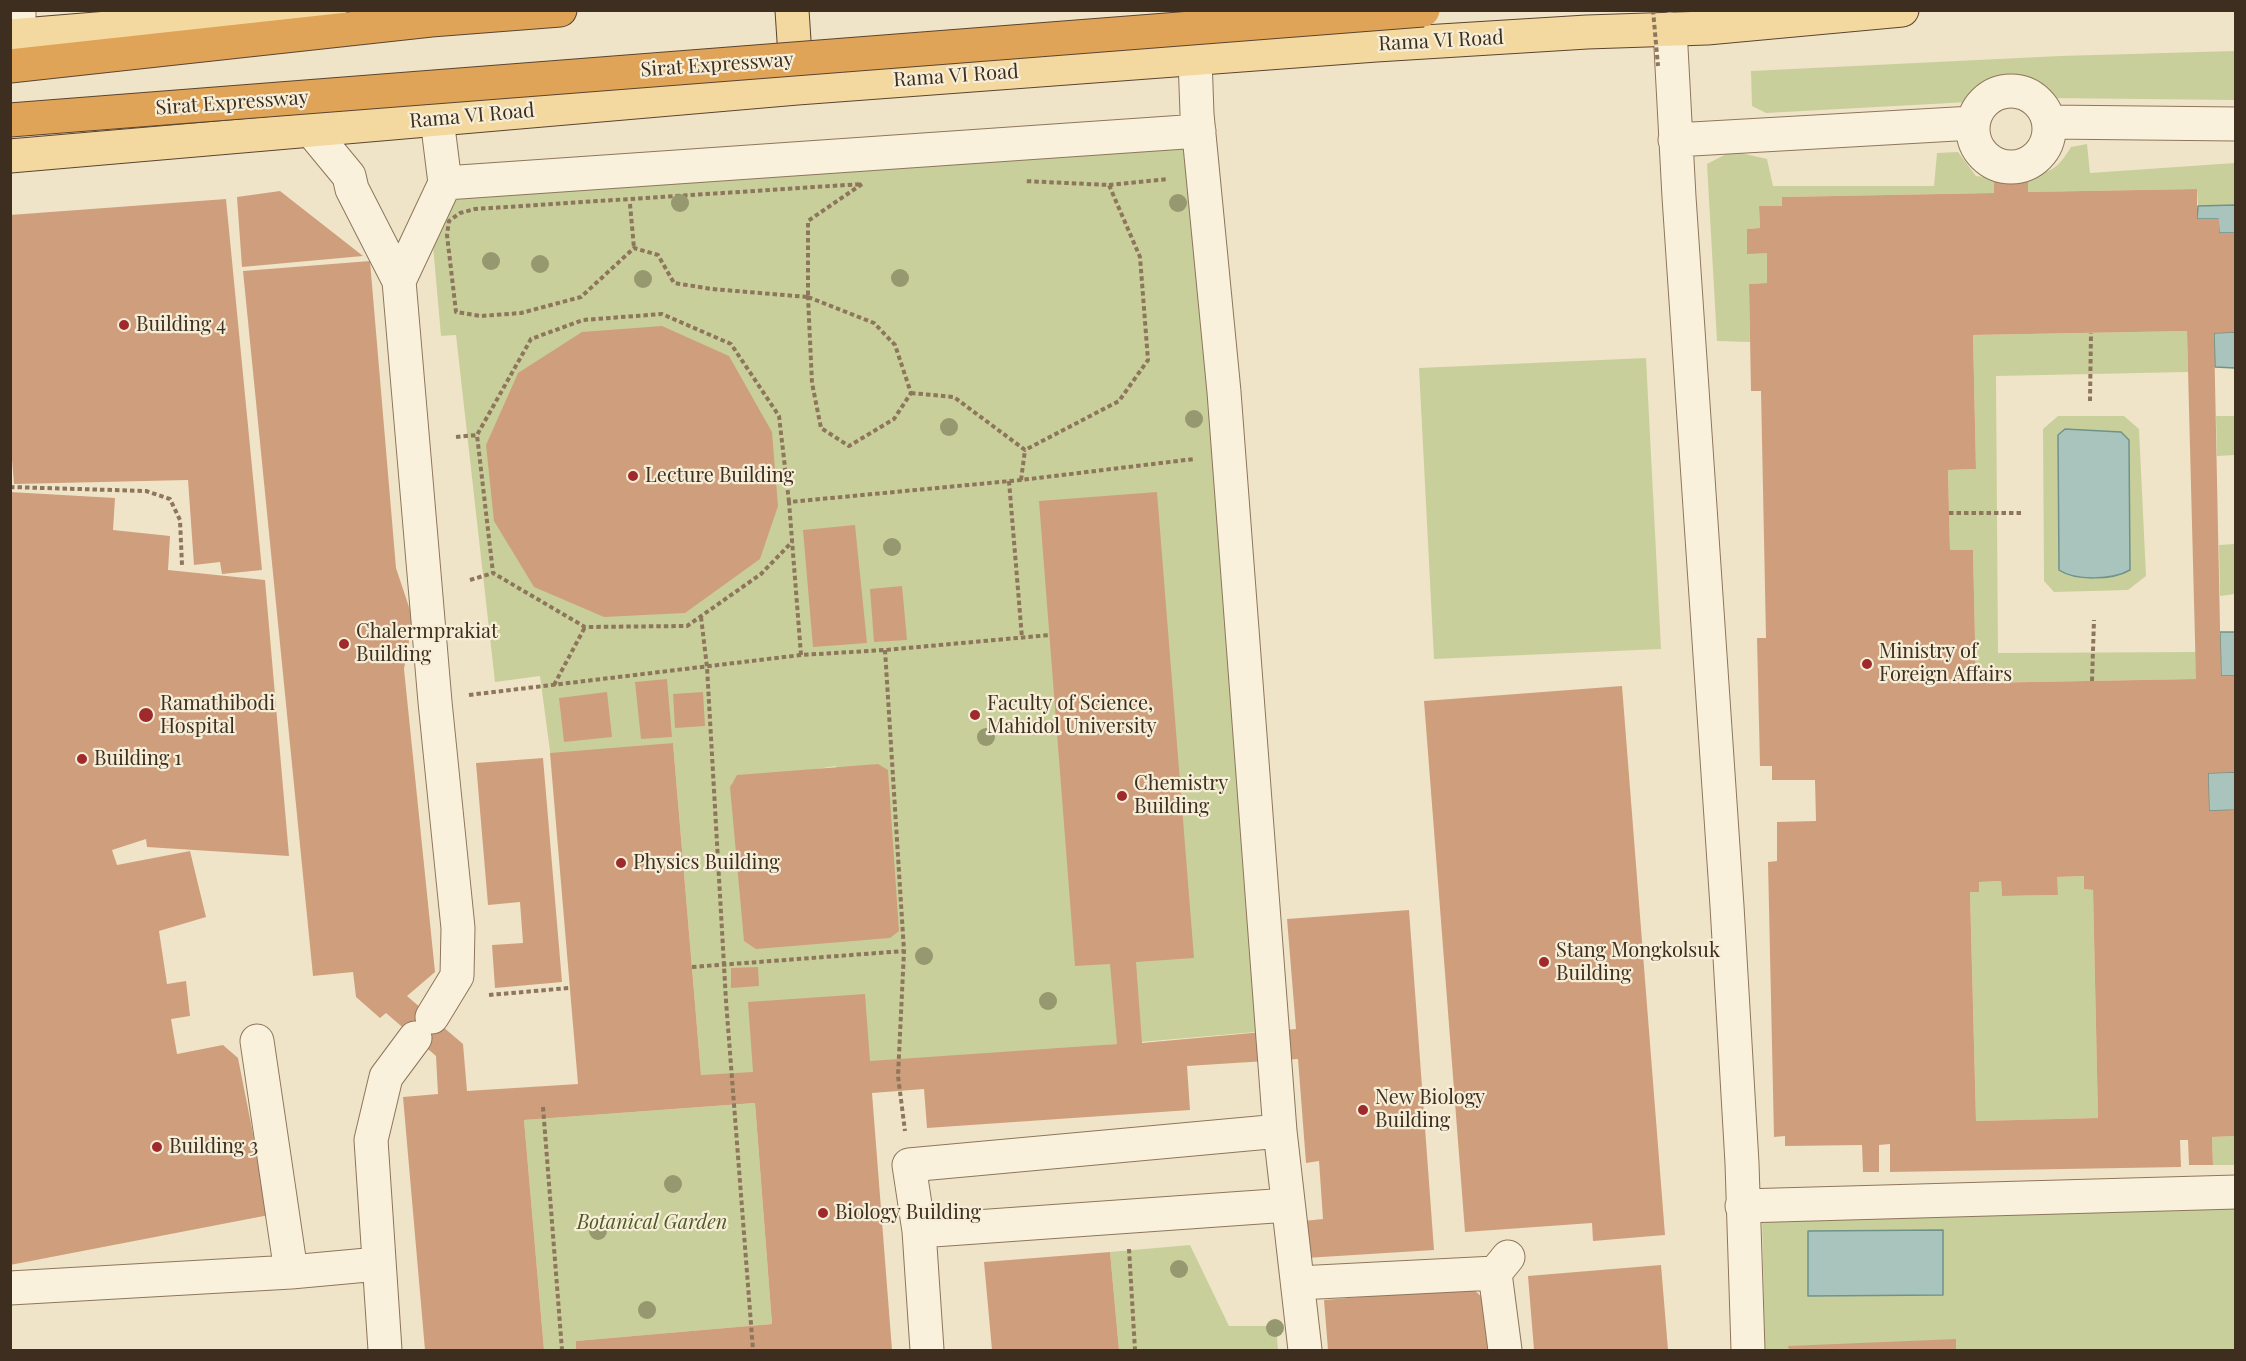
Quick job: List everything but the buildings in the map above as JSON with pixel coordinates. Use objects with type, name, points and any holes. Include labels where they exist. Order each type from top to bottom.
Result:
[{"type":"highway","points":[[10,66],[420,21],[560,10]]},
{"type":"highway","name":"Sirat Expressway","points":[[10,120],[1423,10]]},
{"type":"main road","points":[[16,27],[330,10]]},
{"type":"main road","points":[[792,10],[797,88]]},
{"type":"main road","name":"Rama VI Road","points":[[10,156],[797,88],[1400,43],[1661,20],[1707,28],[1902,10]]},
{"type":"lane","points":[[1661,20],[1675,140],[1728,918],[1742,1163],[1748,1350]]},
{"type":"lane","points":[[1195,58],[1199,131],[1224,393],[1280,1131],[1305,1350]]},
{"type":"lane","points":[[2016,91],[2028,94],[2038,101],[2049,122],[2049,134],[2045,146],[2029,163],[2017,167],[2005,167],[1984,156],[1977,146],[1973,123],[1976,111],[1993,94],[2016,91]]},
{"type":"lane","points":[[399,281],[445,183],[437,119]]},
{"type":"lane","points":[[2049,122],[2235,124]]},
{"type":"lane","points":[[1675,140],[1973,123]]},
{"type":"lane","points":[[311,130],[349,176],[352,189],[399,281],[435,702],[458,928],[457,976],[386,1077],[371,1140],[384,1350]]},
{"type":"lane","points":[[445,183],[1199,131]]},
{"type":"lane","points":[[257,1041],[291,1272]]},
{"type":"lane","points":[[927,1350],[919,1231],[909,1165],[1280,1131]]},
{"type":"lane","points":[[1742,1206],[2235,1192]]},
{"type":"lane","points":[[919,1231],[1288,1206]]},
{"type":"lane","points":[[10,1288],[291,1272],[378,1264]]},
{"type":"lane","points":[[1298,1283],[1501,1265],[1505,1350]]},
{"type":"path","points":[[1658,66],[1661,20]]},
{"type":"path","points":[[1017,181],[1109,185],[1173,178]]},
{"type":"path","points":[[634,248],[581,297],[521,313],[481,316],[456,312],[447,235],[449,221],[460,213],[475,209],[871,183]]},
{"type":"path","points":[[862,184],[808,221],[808,297],[812,383],[821,428],[849,446],[894,419],[912,393]]},
{"type":"path","points":[[1025,450],[1119,401],[1148,360],[1140,257],[1109,185]]},
{"type":"path","points":[[629,199],[634,248]]},
{"type":"path","points":[[634,248],[658,255],[674,284],[808,297],[873,323],[895,345],[912,393]]},
{"type":"path","points":[[493,573],[477,435],[531,339],[583,320],[662,314],[731,344],[779,416],[789,502],[801,655]]},
{"type":"path","points":[[2090,401],[2091,333]]},
{"type":"path","points":[[912,393],[954,397],[1025,450]]},
{"type":"path","points":[[456,437],[477,435]]},
{"type":"path","points":[[1021,480],[1025,450]]},
{"type":"path","points":[[789,502],[1021,480],[1199,459]]},
{"type":"path","points":[[1009,481],[1022,638]]},
{"type":"path","points":[[10,487],[146,491],[170,499],[180,520],[182,565]]},
{"type":"path","points":[[1949,513],[2023,513]]},
{"type":"path","points":[[470,580],[493,573],[585,627],[687,626],[761,574],[792,542]]},
{"type":"path","points":[[701,616],[707,667],[724,963],[753,1350]]},
{"type":"path","points":[[2092,681],[2094,620]]},
{"type":"path","points":[[554,685],[585,627]]},
{"type":"path","points":[[463,696],[801,655],[1050,635]]},
{"type":"path","points":[[885,650],[904,951],[898,1076],[909,1165]]},
{"type":"path","points":[[692,967],[904,951]]},
{"type":"path","points":[[489,995],[569,988]]},
{"type":"path","points":[[543,1107],[562,1350]]},
{"type":"path","points":[[1128,1245],[1135,1350]]},
{"type":"green space","points":[[2235,51],[2235,100],[2047,98],[2028,81],[2008,78],[1988,86],[1969,102],[1766,113],[1752,106],[1751,71],[2060,56]]},
{"type":"green space","points":[[1186,121],[1217,472],[1256,1032],[771,1074],[701,1075],[673,743],[551,759],[540,676],[495,682],[456,335],[441,336],[427,177]],"holes":[[[836,766],[852,933],[754,940],[732,782]]]},
{"type":"green space","points":[[2087,144],[2090,173],[2235,163],[2235,205],[2198,206],[2197,189],[2028,192],[2028,177],[2054,168],[2071,147]]},
{"type":"green space","points":[[1732,151],[1767,159],[1773,186],[1934,186],[1937,153],[1958,152],[1976,176],[1994,178],[1994,193],[1782,197],[1782,206],[1759,206],[1760,228],[1747,229],[1747,253],[1767,253],[1767,283],[1749,284],[1750,342],[1717,341],[1707,164]]},
{"type":"green space","points":[[2187,331],[2188,372],[1996,376],[1998,653],[2196,652],[2196,679],[1976,683],[1973,550],[1950,550],[1948,470],[1976,469],[1973,335]]},
{"type":"green space","points":[[1646,358],[1661,649],[1434,659],[1419,368]]},
{"type":"green space","points":[[2058,416],[2124,416],[2139,429],[2146,576],[2128,590],[2054,592],[2044,581],[2043,429]]},
{"type":"green space","points":[[2216,416],[2235,416],[2235,455],[2217,456]]},
{"type":"green space","points":[[2235,544],[2235,594],[2220,596],[2219,545]]},
{"type":"green space","points":[[2084,876],[2084,889],[2093,890],[2098,1118],[1976,1121],[1970,892],[1979,892],[1979,882],[2001,881],[2002,896],[2057,895],[2057,877]]},
{"type":"green space","name":"Botanical Garden","points":[[755,1103],[772,1324],[576,1341],[576,1350],[544,1350],[524,1120]]},
{"type":"green space","points":[[2235,1136],[2235,1165],[2213,1165],[2212,1137]]},
{"type":"green space","points":[[2235,1202],[2235,1350],[1765,1350],[1762,1219]]},
{"type":"green space","points":[[1190,1245],[1229,1326],[1276,1326],[1278,1350],[1119,1350],[1110,1252]]},
{"type":"water","points":[[2235,205],[2235,233],[2219,233],[2218,219],[2197,219],[2198,206]]},
{"type":"water","points":[[2235,332],[2235,368],[2215,367],[2214,333]]},
{"type":"water","points":[[2065,429],[2121,432],[2129,440],[2130,570],[2114,576],[2094,578],[2074,576],[2059,570],[2058,435]]},
{"type":"water","points":[[2220,632],[2235,632],[2235,676],[2221,676]]},
{"type":"water","points":[[2235,772],[2235,810],[2209,811],[2208,773]]},
{"type":"water","points":[[1943,1230],[1943,1295],[1808,1296],[1808,1231]]},
{"type":"place","name":"Building 4","points":[[124,325]]},
{"type":"place","name":"Lecture Building","points":[[633,476]]},
{"type":"place","name":"Chalermprakiat Building","points":[[344,644]]},
{"type":"place","name":"Ministry of Foreign Affairs","points":[[1867,664]]},
{"type":"place","name":"Ramathibodi Hospital","points":[[146,715]]},
{"type":"place","name":"Faculty of Science, Mahidol University","points":[[975,715]]},
{"type":"place","name":"Building 1","points":[[82,759]]},
{"type":"place","name":"Chemistry Building","points":[[1122,796]]},
{"type":"place","name":"Physics Building","points":[[621,863]]},
{"type":"place","name":"Stang Mongkolsuk Building","points":[[1544,962]]},
{"type":"place","name":"New Biology Building","points":[[1363,1110]]},
{"type":"place","name":"Building 3","points":[[157,1147]]},
{"type":"place","name":"Biology Building","points":[[823,1213]]}]
